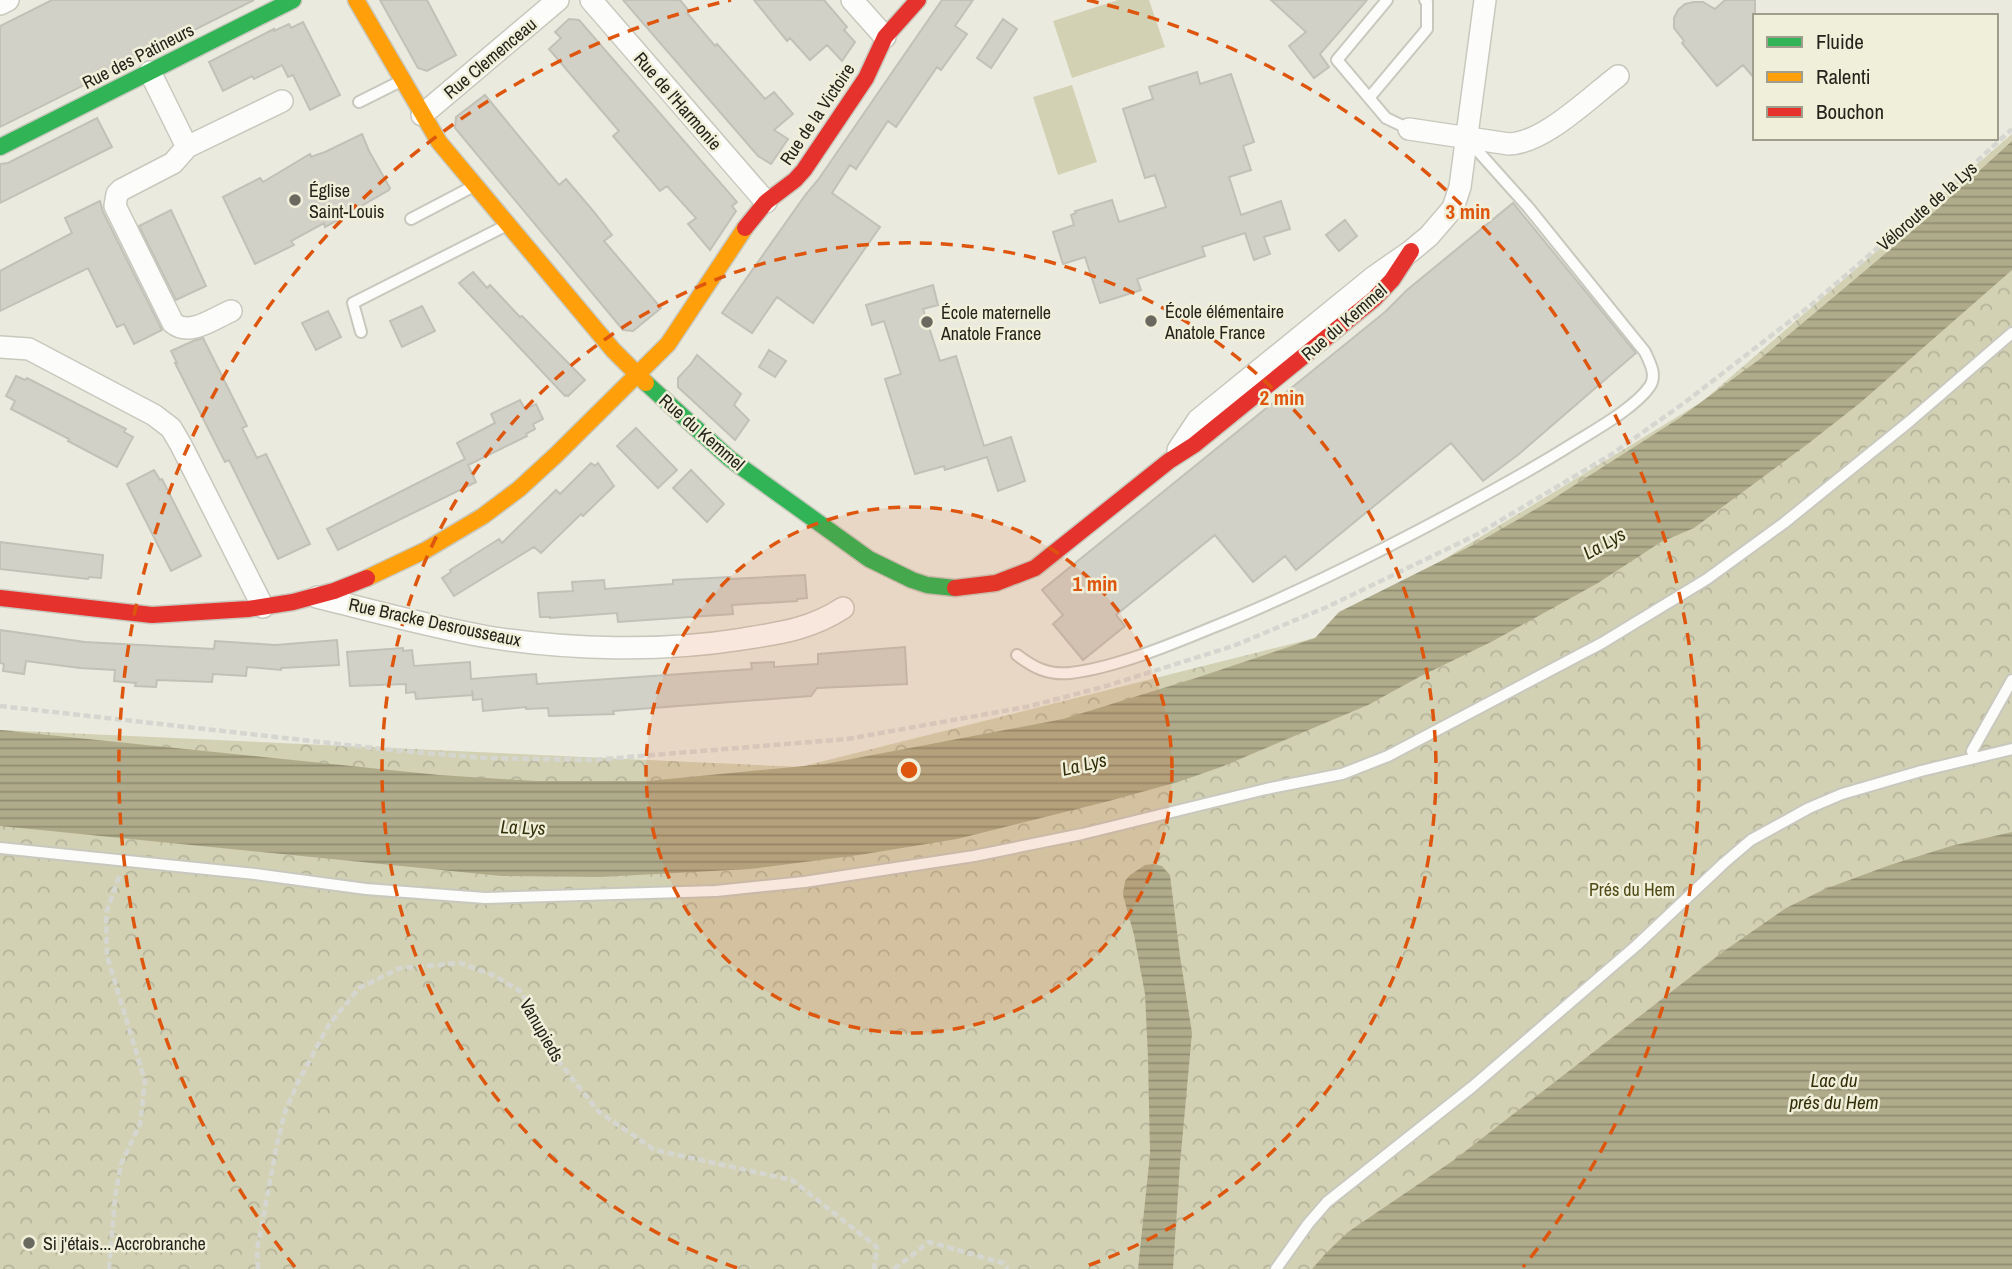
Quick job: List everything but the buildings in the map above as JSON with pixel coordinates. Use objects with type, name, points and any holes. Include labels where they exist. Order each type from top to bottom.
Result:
[{"type":"street","points":[[0,4],[8,0]]},
{"type":"street","name":"Rue des Patineurs","points":[[0,147],[293,0]]},
{"type":"street","name":"Rue du Kemmel","points":[[356,0],[439,142],[637,376],[728,457],[873,561],[902,576],[928,585],[966,589],[1019,577],[1055,553],[1170,461],[1198,420],[1437,228],[1453,208],[1460,187],[1485,0]]},
{"type":"street","name":"Rue Clemenceau","points":[[422,116],[558,0]]},
{"type":"street","name":"Rue de l'Harmonie","points":[[591,0],[766,202]]},
{"type":"street","points":[[852,0],[885,37]]},
{"type":"street","name":"Rue de la Victoire","points":[[637,376],[668,344],[751,220],[766,202],[804,170],[866,78],[885,37],[918,0]]},
{"type":"street","points":[[150,72],[187,147]]},
{"type":"street","points":[[1409,129],[1509,144],[1530,140],[1546,132],[1618,76]]},
{"type":"street","points":[[231,311],[194,328],[181,329],[173,323],[115,206],[117,194],[173,163],[187,147],[282,101]]},
{"type":"street","points":[[0,347],[29,349],[153,415],[171,428],[263,607]]},
{"type":"street","name":"Rue Bracke Desrousseaux","points":[[0,598],[152,615],[263,607],[315,597],[377,574],[426,550],[483,516],[519,489],[637,376]]},
{"type":"street","name":"Rue Bracke Desrousseaux","points":[[315,597],[491,637],[564,645],[615,647],[705,644],[754,637],[813,625],[843,608]]},
{"type":"lane","points":[[1387,0],[1336,60],[1386,118],[1409,129]]},
{"type":"lane","points":[[1369,99],[1427,29],[1425,0]]},
{"type":"lane","points":[[359,102],[402,80]]},
{"type":"lane","points":[[1017,655],[1037,670],[1068,673],[1105,666],[1179,641],[1257,610],[1353,565],[1531,471],[1611,419],[1638,399],[1650,386],[1654,375],[1645,352],[1528,207],[1467,139]]},
{"type":"lane","points":[[411,219],[474,185]]},
{"type":"lane","points":[[360,332],[354,303],[508,224]]},
{"type":"lane","points":[[0,848],[255,874],[366,889],[485,898],[716,891],[804,883],[974,856],[1342,774],[1388,756],[1602,643],[1707,579],[1794,516],[1910,422],[2012,333]]},
{"type":"lane","points":[[1974,757],[1972,751],[2012,680]]},
{"type":"lane","points":[[1276,1269],[1327,1202],[1482,1079],[1637,945],[1751,841],[1809,808],[1842,794],[2012,749]]},
{"type":"path","name":"Véloroute de la Lys","points":[[0,706],[418,752],[484,758],[592,760],[847,739],[1026,707],[1103,687],[1233,646],[1327,607],[1476,535],[1612,454],[1766,341],[1952,184],[2012,129]]},
{"type":"path","points":[[109,1269],[115,1198],[121,1164],[140,1124],[145,1081],[107,957],[106,913],[126,860]]},
{"type":"path","name":"Vanupieds","points":[[258,1269],[257,1250],[276,1144],[285,1112],[328,1026],[359,988],[400,968],[461,963],[495,976],[520,991],[531,1007],[551,1052],[599,1112],[655,1150],[792,1180],[877,1247],[874,1269]]},
{"type":"path","points":[[894,1269],[929,1242],[1003,1264],[1008,1269]]},
{"type":"green space","points":[[1118,0],[1149,0],[1165,47],[1072,78],[1053,21]]},
{"type":"green space","points":[[1072,85],[1097,162],[1058,175],[1033,97]]},
{"type":"green space","name":"Prés du Hem","points":[[2012,134],[2012,1269],[0,1269],[0,730],[800,767],[1315,638],[1703,401]]},
{"type":"water","name":"La Lys","points":[[2012,141],[2012,270],[1860,403],[1809,443],[1694,528],[1661,542],[1598,583],[1493,641],[1368,705],[1221,767],[1178,782],[957,839],[750,869],[601,877],[501,876],[0,826],[0,730],[439,775],[536,781],[648,781],[825,764],[1063,719],[1315,638],[1339,612],[1477,543],[1548,502],[1678,419],[1760,359],[1923,222]]},
{"type":"water","name":"Lac du prés du Hem","points":[[2012,832],[2012,1269],[1312,1269],[1348,1232],[1454,1160],[1724,951],[1786,908],[1825,889],[1890,865],[1951,846]]},
{"type":"water","points":[[1145,865],[1162,866],[1170,875],[1192,1033],[1173,1269],[1138,1269],[1150,1154],[1148,1058],[1145,994],[1123,895],[1125,881],[1130,875]]},
{"type":"traffic: fast","points":[[0,147],[293,0]]},
{"type":"traffic: fast","points":[[646,383],[730,459],[869,559],[912,580],[927,585],[955,588]]},
{"type":"traffic: slow","points":[[356,0],[439,142],[613,350],[646,383]]},
{"type":"traffic: slow","points":[[367,578],[426,550],[483,516],[519,489],[556,455],[668,344],[745,228]]},
{"type":"traffic: jam","points":[[745,228],[766,202],[804,170],[866,78],[885,37],[918,0]]},
{"type":"traffic: jam","points":[[955,588],[996,583],[1035,568],[1169,461],[1194,445],[1374,299],[1392,280],[1411,251]]},
{"type":"traffic: jam","points":[[0,598],[152,615],[248,609],[293,602],[334,591],[367,578]]},
{"type":"place","name":"Église Saint-Louis","points":[[295,200]]},
{"type":"place","name":"École élémentaire Anatole France","points":[[1151,321]]},
{"type":"place","name":"École maternelle Anatole France","points":[[927,322]]},
{"type":"place","name":"Si j'étais... Accrobranche","points":[[29,1243]]}]
